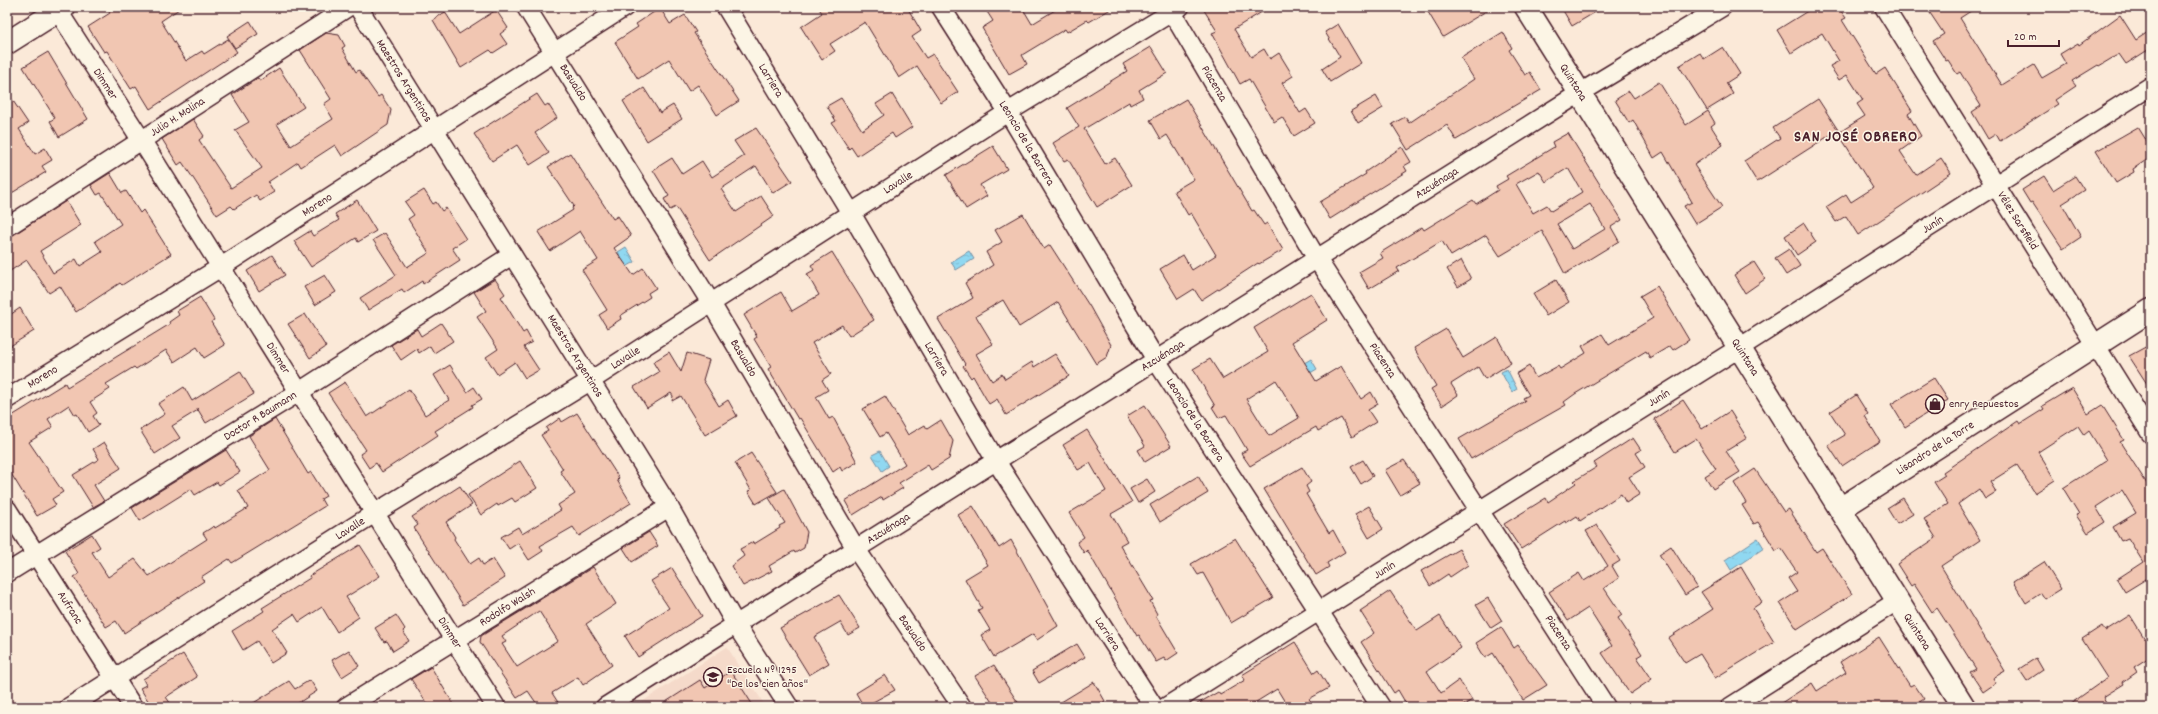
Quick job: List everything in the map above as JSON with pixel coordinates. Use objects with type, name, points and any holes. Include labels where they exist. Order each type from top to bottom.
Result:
[{"type":"main road","name":"Quintana","points":[[1526,7],[1964,707]]},
{"type":"main road","points":[[7,43],[61,9]]},
{"type":"main road","name":"Lisandro de la Torre","points":[[1840,509],[2151,310]]},
{"type":"street","name":"Julio H. Molina","points":[[7,227],[348,7]]},
{"type":"street","name":"Maestros Argentinos","points":[[358,7],[434,132],[669,507],[736,625],[789,707]]},
{"type":"street","name":"Basualdo","points":[[526,7],[711,303],[856,549],[962,707]]},
{"type":"street","name":"Moreno","points":[[7,398],[221,267],[434,132],[554,51],[625,7]]},
{"type":"street","name":"Larriera","points":[[726,7],[851,213],[996,461],[1154,707]]},
{"type":"street","name":"Leoncio de la Barrera","points":[[941,7],[1008,112],[1156,360],[1320,610],[1381,707]]},
{"type":"street","name":"Azcuénaga","points":[[605,707],[1580,93],[1722,7]]},
{"type":"street","name":"Vélez Sarsfield","points":[[1884,7],[2151,434]]},
{"type":"street","name":"Dimmer","points":[[61,9],[496,707]]},
{"type":"street","name":"Lavalle","points":[[69,707],[375,513],[590,381],[1008,112],[1174,9]]},
{"type":"street","name":"Piacenza","points":[[1174,9],[1317,259],[1480,509],[1606,707]]},
{"type":"street","name":"Junín","points":[[1166,707],[1739,348],[2151,86]]},
{"type":"street","name":"Doctor R Baumann","points":[[7,573],[299,392],[512,255]]},
{"type":"street","name":"Rodolfo Walsh","points":[[346,707],[455,641],[669,507]]},
{"type":"street","name":"Aufranc","points":[[7,508],[132,707]]},
{"type":"street","points":[[1730,707],[1897,601]]},
{"type":"shaded area","name":"Escuela Nº 1295 \"De los cien años\"","points":[[727,647],[766,707],[634,707]]},
{"type":"water","points":[[626,247],[635,262],[626,267],[618,252]]},
{"type":"water","points":[[969,251],[974,259],[956,270],[951,262]]},
{"type":"water","points":[[1311,359],[1317,369],[1300,379],[1294,369]]},
{"type":"water","points":[[1507,369],[1517,389],[1512,392],[1501,372]]},
{"type":"water","points":[[880,451],[889,466],[882,471],[872,455]]},
{"type":"water","points":[[1758,538],[1764,548],[1731,570],[1725,560]]},
{"type":"building","points":[[106,7],[182,7],[161,21],[186,61],[202,51],[204,54],[228,39],[237,52],[150,109],[136,86],[131,89],[107,51],[104,52],[88,27],[110,13]]},
{"type":"building","points":[[818,7],[907,7],[921,31],[912,37],[926,58],[933,54],[958,92],[941,103],[917,66],[899,78],[865,22],[830,44],[835,51],[822,60],[801,27],[822,13]]},
{"type":"building","points":[[984,7],[1022,7],[1032,24],[1060,7],[1114,7],[1089,22],[1087,20],[1067,32],[1065,29],[1022,55],[1027,64],[1009,74],[982,28],[993,21]]},
{"type":"building","points":[[1202,7],[1270,7],[1234,29],[1251,57],[1264,49],[1270,59],[1279,53],[1293,76],[1282,83],[1300,113],[1306,109],[1315,123],[1294,136],[1282,117],[1274,122],[1249,79],[1240,84],[1212,33],[1217,31]]},
{"type":"building","points":[[1425,7],[1493,7],[1443,37]]},
{"type":"building","points":[[1561,7],[1604,7],[1572,26]]},
{"type":"building","points":[[1814,7],[1838,7],[1846,18],[1842,20],[1876,74],[1885,68],[1912,111],[1908,114],[1921,136],[1900,151],[1916,175],[1941,158],[1951,173],[1858,235],[1846,216],[1836,222],[1826,207],[1846,194],[1851,202],[1873,188],[1838,133],[1865,116],[1857,104],[1863,100],[1847,75],[1839,80],[1830,66],[1839,61],[1822,33],[1791,53],[1777,30]]},
{"type":"building","points":[[1926,7],[1977,7],[1960,18],[2002,85],[2034,65],[2042,78],[2066,64],[2060,54],[2078,43],[2079,45],[2120,15],[2136,40],[2151,30],[2151,48],[2126,64],[2119,54],[2099,66],[2098,65],[2072,81],[2076,86],[2055,100],[2058,104],[2000,141],[1996,134],[1988,139],[1972,112],[1981,106],[1960,72],[1957,74],[1948,60],[1946,61],[1933,41],[1944,34]]},
{"type":"building","points":[[660,8],[670,24],[685,15],[696,32],[694,33],[739,101],[717,115],[698,85],[689,91],[669,59],[638,79],[615,42],[638,27],[636,24]]},
{"type":"building","points":[[496,10],[508,28],[500,34],[507,44],[493,53],[490,50],[461,68],[433,20],[445,12],[459,34]]},
{"type":"building","points":[[250,21],[258,34],[235,48],[227,36]]},
{"type":"building","points":[[1338,24],[1361,63],[1330,82],[1322,69],[1340,57],[1325,32]]},
{"type":"building","points":[[1503,32],[1512,48],[1509,50],[1525,75],[1530,72],[1541,90],[1456,140],[1447,125],[1408,150],[1392,124],[1405,117],[1409,123],[1474,79],[1461,58]]},
{"type":"building","points":[[326,33],[339,35],[345,46],[342,48],[356,72],[359,70],[378,97],[381,95],[391,110],[388,125],[342,156],[335,145],[301,167],[298,162],[268,182],[274,192],[260,201],[256,195],[234,209],[231,206],[217,215],[182,162],[178,165],[162,139],[193,119],[204,136],[199,140],[231,188],[262,168],[235,130],[249,122],[232,95],[258,78],[260,81],[279,68],[304,107],[277,124],[291,146],[333,119],[324,104],[331,99],[300,50]]},
{"type":"building","points":[[1151,47],[1167,73],[1139,90],[1143,98],[1130,105],[1129,102],[1084,129],[1105,164],[1115,158],[1132,185],[1097,207],[1068,159],[1064,161],[1053,143],[1079,127],[1067,108],[1127,71],[1123,64]]},
{"type":"building","points":[[1723,47],[1740,74],[1726,83],[1733,94],[1707,110],[1679,66],[1700,53],[1704,59]]},
{"type":"building","points":[[48,52],[88,119],[59,137],[50,121],[55,118],[23,67]]},
{"type":"building","points":[[1659,82],[1686,125],[1708,111],[1715,123],[1711,126],[1723,145],[1694,165],[1722,207],[1695,224],[1684,206],[1692,202],[1663,152],[1654,158],[1633,120],[1629,123],[1615,100],[1629,91],[1634,98]]},
{"type":"building","points":[[644,88],[660,113],[673,105],[682,119],[647,141],[623,101]]},
{"type":"building","points":[[7,92],[28,123],[19,129],[35,154],[45,148],[52,160],[42,166],[46,172],[7,196]]},
{"type":"building","points":[[537,94],[545,106],[548,104],[557,118],[535,133],[549,153],[530,165],[517,145],[492,161],[474,134]]},
{"type":"building","points":[[892,94],[912,127],[895,138],[892,133],[857,156],[851,147],[849,149],[832,123],[836,121],[827,106],[841,98],[862,130],[884,115],[876,104]]},
{"type":"building","points":[[1376,96],[1383,108],[1358,123],[1351,111]]},
{"type":"building","points":[[1186,99],[1252,211],[1254,210],[1264,225],[1267,223],[1283,250],[1259,264],[1258,263],[1201,300],[1194,289],[1178,299],[1160,269],[1183,255],[1192,270],[1216,255],[1191,213],[1188,215],[1174,191],[1194,179],[1167,135],[1161,139],[1150,120]]},
{"type":"building","points":[[1818,99],[1838,130],[1757,182],[1744,161],[1780,138],[1773,128]]},
{"type":"building","points":[[2138,127],[2151,148],[2151,157],[2133,169],[2134,172],[2116,183],[2096,151]]},
{"type":"building","points":[[756,128],[792,181],[773,193],[756,166],[721,189],[736,212],[761,196],[774,216],[710,260],[676,207],[670,210],[664,199],[669,196],[653,170],[672,158],[682,174],[702,161],[712,177],[744,156],[734,141]]},
{"type":"building","points":[[1568,133],[1622,220],[1611,227],[1619,241],[1565,274],[1542,231],[1500,256],[1486,235],[1451,256],[1442,241],[1397,268],[1399,271],[1369,289],[1359,272],[1383,258],[1380,253],[1422,227],[1424,230],[1473,200],[1476,204],[1498,190],[1496,186],[1508,179],[1506,176],[1554,147],[1552,142]],"holes":[[[1568,168],[1582,192],[1551,211],[1547,205],[1533,213],[1516,184],[1539,171],[1546,182]],[[1590,204],[1605,229],[1572,249],[1557,224]]]},
{"type":"building","points":[[993,146],[1007,169],[980,185],[987,196],[966,209],[946,175]]},
{"type":"building","points":[[1402,147],[1411,162],[1404,166],[1407,171],[1330,219],[1320,202],[1366,174],[1365,172]]},
{"type":"building","points":[[570,153],[613,219],[618,216],[631,236],[614,248],[633,275],[643,268],[656,288],[648,293],[650,297],[620,316],[621,319],[607,328],[599,315],[607,310],[582,270],[598,260],[580,231],[550,251],[538,232],[573,210],[572,208],[574,206],[548,167]]},
{"type":"building","points":[[110,173],[122,193],[126,191],[140,213],[143,210],[171,254],[122,285],[120,283],[76,312],[60,286],[49,293],[27,260],[7,273],[7,239],[66,201],[81,225],[40,251],[53,273],[76,259],[80,266],[102,252],[95,241],[121,224],[101,193],[97,195],[91,185]]},
{"type":"building","points":[[2044,176],[2053,190],[2075,176],[2084,190],[2062,204],[2081,237],[2063,249],[2032,202],[2030,203],[2022,190]]},
{"type":"building","points":[[424,190],[433,204],[436,202],[442,211],[446,208],[466,239],[452,248],[460,260],[423,284],[422,281],[404,293],[402,289],[368,310],[360,298],[396,275],[373,240],[385,233],[407,267],[429,253],[408,219],[414,215],[405,202]]},
{"type":"building","points":[[357,200],[376,231],[358,242],[356,238],[311,267],[294,241],[310,231],[313,236],[339,220],[335,214]]},
{"type":"building","points":[[1023,214],[1044,249],[1050,245],[1090,307],[1111,345],[1107,357],[1096,364],[1058,302],[1019,327],[1003,300],[976,316],[993,344],[976,354],[992,381],[1002,374],[1005,379],[1032,362],[1034,367],[1055,354],[1069,376],[1006,415],[997,399],[989,404],[973,376],[971,378],[963,366],[965,364],[938,319],[973,298],[965,283],[993,265],[986,252],[1002,242],[995,230]]},
{"type":"building","points":[[1804,223],[1816,242],[1797,255],[1785,236]]},
{"type":"building","points":[[1789,249],[1800,266],[1786,275],[1775,258]]},
{"type":"building","points":[[832,252],[874,320],[849,336],[842,325],[812,343],[831,374],[822,380],[828,390],[816,397],[829,419],[833,417],[857,462],[842,471],[840,467],[833,472],[800,418],[798,419],[768,369],[771,367],[754,339],[757,337],[744,315],[781,292],[792,311],[819,295],[807,274],[814,270],[811,265]]},
{"type":"building","points":[[272,255],[285,275],[259,291],[247,271]]},
{"type":"building","points":[[1461,260],[1471,279],[1458,287],[1447,269]]},
{"type":"building","points":[[1754,262],[1765,279],[1745,293],[1734,275]]},
{"type":"building","points":[[325,275],[336,292],[315,305],[304,287]]},
{"type":"building","points":[[495,279],[505,294],[501,297],[523,333],[526,331],[532,342],[524,347],[539,370],[525,378],[515,362],[497,374],[486,357],[498,349],[477,317],[486,311],[474,292]]},
{"type":"building","points":[[1556,280],[1569,302],[1546,316],[1533,294]]},
{"type":"building","points":[[1657,286],[1689,340],[1673,350],[1670,346],[1650,358],[1646,351],[1575,394],[1564,402],[1566,405],[1471,459],[1459,439],[1525,401],[1523,398],[1529,395],[1516,374],[1529,366],[1536,378],[1558,366],[1560,369],[1586,353],[1582,346],[1602,334],[1609,345],[1653,318],[1640,296]]},
{"type":"building","points":[[1311,293],[1327,320],[1292,342],[1316,381],[1341,366],[1361,399],[1371,392],[1378,404],[1368,410],[1376,422],[1352,437],[1341,418],[1318,431],[1316,427],[1250,466],[1241,453],[1247,450],[1226,415],[1219,418],[1212,407],[1215,406],[1193,369],[1210,359],[1223,379],[1268,352],[1254,328]],"holes":[[[1276,380],[1299,418],[1269,436],[1246,399]]]},
{"type":"building","points":[[200,297],[214,320],[211,322],[225,345],[204,358],[197,347],[174,362],[166,350],[136,369],[134,367],[106,384],[110,389],[90,402],[97,413],[93,416],[99,425],[88,432],[77,414],[75,415],[69,405],[48,419],[53,427],[29,442],[63,492],[52,499],[56,505],[37,516],[7,467],[7,419],[65,383],[67,387],[170,324],[169,322],[179,315],[177,311]]},
{"type":"building","points":[[20,308],[34,331],[7,348],[7,317]]},
{"type":"building","points":[[305,314],[326,347],[310,358],[288,324]]},
{"type":"building","points":[[441,323],[453,341],[434,353],[430,346],[419,353],[417,349],[401,360],[391,345],[417,329],[421,336]]},
{"type":"building","points":[[1446,329],[1463,358],[1497,337],[1511,363],[1485,379],[1478,367],[1451,384],[1458,395],[1442,406],[1431,389],[1436,386],[1414,348]]},
{"type":"building","points":[[2151,344],[2151,390],[2129,356]]},
{"type":"building","points":[[669,352],[681,372],[687,353],[709,360],[703,380],[719,406],[728,400],[737,416],[705,435],[681,396],[672,401],[673,396],[671,393],[647,408],[634,387],[659,372],[653,362]]},
{"type":"building","points":[[450,365],[467,392],[474,387],[482,399],[472,405],[473,407],[435,431],[438,435],[382,472],[376,463],[369,468],[360,454],[366,450],[328,393],[345,382],[367,417],[409,389],[425,415],[449,400],[434,375]]},
{"type":"building","points":[[240,371],[254,394],[206,423],[197,408],[198,410],[172,426],[180,438],[155,454],[140,430],[165,414],[158,404],[184,387],[192,401]]},
{"type":"building","points":[[1934,378],[1948,400],[1905,427],[1891,404]]},
{"type":"building","points":[[2072,388],[2088,414],[2102,405],[2124,440],[2120,442],[2151,490],[2151,576],[2125,592],[2117,579],[2143,562],[2128,538],[2121,541],[2113,527],[2136,513],[2122,490],[2096,507],[2105,522],[2088,533],[2076,515],[2079,514],[2063,488],[2107,460],[2089,431],[2084,435],[2078,426],[2038,452],[2055,480],[2035,493],[2017,465],[1990,482],[1996,492],[1985,499],[1979,489],[1958,504],[1980,540],[1941,566],[2005,671],[1993,678],[1996,683],[1983,692],[1970,672],[1976,669],[1937,608],[1932,612],[1914,584],[1911,586],[1897,564],[1936,538],[1924,519],[1948,504],[1934,482],[1945,475],[1943,472],[2018,421],[2020,424],[2044,409],[2042,406]]},
{"type":"building","points":[[1856,395],[1868,414],[1865,416],[1880,441],[1842,466],[1828,445],[1845,435],[1830,412]]},
{"type":"building","points":[[885,396],[908,435],[925,425],[927,429],[941,420],[953,441],[949,459],[931,470],[928,465],[899,483],[903,488],[883,500],[882,497],[853,515],[845,501],[905,464],[886,433],[880,437],[863,409]]},
{"type":"building","points":[[1683,400],[1702,429],[1730,411],[1747,438],[1726,451],[1740,472],[1713,489],[1705,476],[1716,469],[1696,439],[1675,452],[1654,419]]},
{"type":"building","points":[[1145,405],[1171,446],[1145,462],[1138,450],[1145,446],[1127,416]]},
{"type":"building","points":[[577,413],[619,478],[617,480],[631,503],[579,536],[573,527],[540,546],[543,551],[529,560],[518,543],[509,549],[501,537],[518,527],[522,534],[561,510],[558,505],[575,494],[560,471],[563,469],[541,435],[548,431],[546,428],[560,418],[562,422]]},
{"type":"building","points":[[275,419],[308,474],[311,472],[326,496],[321,499],[325,506],[232,563],[229,559],[201,577],[204,581],[124,633],[116,621],[106,627],[74,577],[79,574],[65,551],[92,534],[100,547],[92,552],[108,577],[135,559],[149,576],[207,539],[203,533],[214,526],[215,528],[248,508],[238,490],[270,470],[249,436]]},
{"type":"building","points":[[1087,430],[1132,502],[1111,514],[1127,541],[1120,545],[1153,600],[1150,601],[1157,614],[1156,616],[1178,653],[1166,661],[1164,658],[1156,662],[1139,635],[1137,636],[1087,550],[1084,553],[1077,542],[1084,537],[1069,513],[1106,491],[1090,463],[1078,470],[1063,445]]},
{"type":"building","points":[[1633,438],[1641,450],[1636,453],[1645,467],[1629,477],[1640,494],[1626,503],[1621,494],[1580,521],[1577,516],[1566,523],[1565,521],[1521,549],[1504,524],[1546,498],[1548,502],[1576,483],[1574,481],[1597,467],[1594,463]]},
{"type":"building","points":[[104,442],[121,468],[94,485],[104,501],[93,507],[73,475],[99,459],[93,449]]},
{"type":"building","points":[[226,450],[240,472],[219,485],[217,482],[195,495],[191,489],[140,521],[132,508]]},
{"type":"building","points":[[751,453],[777,492],[756,504],[748,491],[751,490],[735,463]]},
{"type":"building","points":[[1363,460],[1373,476],[1361,484],[1351,467]]},
{"type":"building","points":[[1404,460],[1420,483],[1400,495],[1385,470]]},
{"type":"building","points":[[520,461],[537,488],[515,502],[512,498],[498,506],[497,504],[481,515],[468,495]]},
{"type":"building","points":[[1302,467],[1311,482],[1306,486],[1309,492],[1306,494],[1329,533],[1333,530],[1345,552],[1327,563],[1329,567],[1316,575],[1264,489]]},
{"type":"building","points":[[1755,469],[1784,512],[1789,509],[1816,552],[1822,548],[1852,594],[1797,629],[1780,603],[1797,592],[1788,578],[1797,572],[1781,548],[1776,551],[1758,522],[1754,524],[1742,505],[1746,503],[1734,483]]},
{"type":"building","points":[[1198,476],[1208,493],[1160,522],[1150,505]]},
{"type":"building","points":[[1147,479],[1155,492],[1138,503],[1130,489]]},
{"type":"building","points":[[460,486],[472,505],[446,522],[455,537],[454,539],[470,564],[479,558],[483,565],[493,559],[505,578],[463,605],[414,528],[418,525],[412,517]]},
{"type":"building","points":[[784,489],[807,532],[804,548],[795,553],[794,551],[769,566],[772,571],[743,586],[731,566],[744,556],[740,549],[753,542],[754,544],[780,528],[779,526],[785,523],[769,498]]},
{"type":"building","points":[[1903,498],[1913,514],[1897,524],[1887,508]]},
{"type":"building","points":[[973,506],[999,548],[1011,540],[1058,626],[1037,640],[1033,634],[994,657],[981,635],[990,630],[978,610],[982,608],[965,579],[988,565],[958,515]]},
{"type":"building","points":[[1369,506],[1383,529],[1369,538],[1355,514]]},
{"type":"building","points":[[1597,525],[1620,561],[1612,566],[1619,578],[1604,588],[1622,615],[1618,618],[1642,654],[1637,657],[1652,679],[1630,694],[1602,653],[1612,646],[1588,608],[1568,621],[1549,592],[1579,573],[1584,581],[1608,566],[1586,531]]},
{"type":"building","points":[[649,532],[658,546],[632,562],[623,548]]},
{"type":"building","points":[[1235,538],[1273,598],[1231,623],[1203,573],[1198,575],[1191,564]]},
{"type":"building","points":[[360,545],[380,576],[346,597],[359,617],[337,632],[322,607],[299,622],[294,614],[272,629],[287,653],[271,663],[257,641],[243,650],[232,631],[264,611],[262,608],[310,578],[309,576]]},
{"type":"building","points":[[1671,546],[1697,587],[1685,595],[1659,554]]},
{"type":"building","points":[[1459,549],[1468,565],[1450,577],[1448,574],[1430,586],[1421,571]]},
{"type":"building","points":[[2044,562],[2061,589],[2045,599],[2041,593],[2026,603],[2013,582]]},
{"type":"building","points":[[593,567],[616,604],[586,624],[612,665],[583,685],[578,677],[552,693],[561,707],[539,707],[528,691],[517,698],[480,642],[481,636]],"holes":[[[539,611],[558,641],[517,667],[502,644],[506,642],[502,636]]]},
{"type":"building","points":[[1741,567],[1762,602],[1753,608],[1774,642],[1715,678],[1700,654],[1685,663],[1668,638],[1713,609],[1701,592]]},
{"type":"building","points":[[672,568],[702,616],[638,657],[625,636],[669,608],[651,581]]},
{"type":"building","points":[[1390,591],[1417,631],[1440,616],[1461,648],[1427,671],[1441,693],[1459,680],[1472,700],[1461,707],[1408,707],[1398,690],[1394,693],[1361,642],[1374,633],[1360,611]]},
{"type":"building","points":[[839,595],[860,628],[848,635],[840,622],[814,637],[829,663],[809,675],[780,628]]},
{"type":"building","points":[[1488,598],[1502,621],[1491,628],[1476,605]]},
{"type":"building","points":[[396,615],[405,629],[403,631],[409,641],[393,651],[387,641],[384,642],[375,628]]},
{"type":"building","points":[[2130,615],[2145,639],[2151,635],[2151,656],[2134,667],[2137,672],[2123,682],[2124,684],[2103,697],[2109,707],[2066,707],[2107,678],[2082,639],[2102,626],[2105,631]]},
{"type":"building","points":[[1501,627],[1514,648],[1518,645],[1547,685],[1523,700],[1493,653],[1485,658],[1476,643]]},
{"type":"building","points":[[1879,637],[1910,686],[1914,684],[1924,699],[1912,707],[1775,707],[1812,683],[1817,691],[1846,672],[1840,662]]},
{"type":"building","points":[[1295,642],[1314,673],[1318,670],[1329,688],[1309,699],[1311,701],[1301,707],[1288,707],[1277,689],[1248,707],[1192,707],[1218,692],[1220,695],[1245,680],[1242,675]]},
{"type":"building","points":[[1077,644],[1085,657],[1039,683],[1032,671]]},
{"type":"building","points":[[349,650],[359,666],[342,677],[332,660]]},
{"type":"building","points":[[183,654],[197,677],[166,697],[173,707],[152,707],[140,688],[146,685],[143,679]]},
{"type":"building","points":[[2036,658],[2043,670],[2027,681],[2019,669]]},
{"type":"building","points":[[994,665],[1021,707],[995,707],[975,676]]},
{"type":"building","points":[[431,667],[456,707],[422,707],[427,704],[411,679]]},
{"type":"building","points":[[731,671],[754,707],[658,707],[700,680],[705,688]]},
{"type":"building","points":[[885,675],[895,690],[864,707],[856,693]]},
{"type":"building","points":[[310,680],[317,691],[292,707],[247,707],[289,681],[295,689]]},
{"type":"building","points":[[1094,682],[1105,701],[1095,707],[1053,707]]},
{"type":"place","name":"enry Repuestos","points":[[1935,404]]},
{"type":"place","name":"Escuela Nº 1295 \"De los cien años\"","points":[[713,677]]},
{"type":"district","name":"SAN JOSÉ OBRERO","points":[[1856,137]]}]
